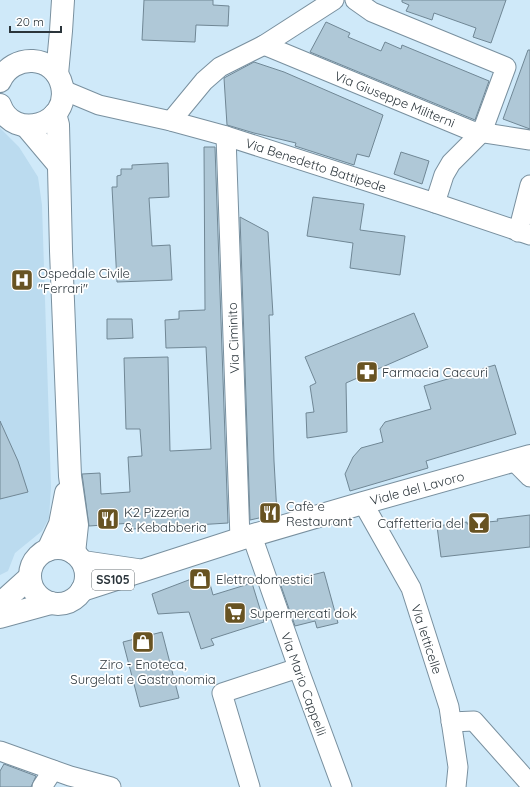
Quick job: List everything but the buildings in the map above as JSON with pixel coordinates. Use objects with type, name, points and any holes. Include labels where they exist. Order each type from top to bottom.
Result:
[{"type":"street","points":[[63,0],[58,97],[58,164],[70,476],[78,557],[86,571],[86,581],[82,590],[76,597],[69,601],[60,604],[51,603],[43,599],[32,586],[30,577],[31,568],[40,554],[56,548],[66,549],[78,557]]},
{"type":"street","points":[[171,121],[204,81],[220,67],[264,45],[334,0]]},
{"type":"street","points":[[355,0],[372,12],[506,67],[482,132],[451,162],[444,175],[435,203]]},
{"type":"street","points":[[0,81],[6,71],[16,61],[61,31]]},
{"type":"street","name":"Via Giuseppe Militerni","points":[[264,45],[472,131],[530,140]]},
{"type":"street","points":[[0,105],[8,117],[16,123],[26,126],[42,123],[58,97],[51,68],[43,63],[16,61]]},
{"type":"street","name":"Via Benedetto Battipede","points":[[58,97],[171,121],[226,136],[435,203],[524,234]]},
{"type":"street","points":[[26,126],[58,164]]},
{"type":"street","name":"Via Ciminito","points":[[226,136],[246,537]]},
{"type":"street","points":[[524,234],[530,185]]},
{"type":"street","points":[[522,459],[530,477]]},
{"type":"street","name":"Viale del Lavoro","points":[[82,590],[246,537],[522,459]]},
{"type":"street","points":[[48,550],[60,524],[70,476]]},
{"type":"street","name":"Via Ietticelle","points":[[363,503],[411,588],[449,707],[458,767],[456,787]]},
{"type":"street","name":"Via Mario Cappelli","points":[[246,537],[298,668],[342,787]]},
{"type":"street","name":"Viale del Lavoro","points":[[78,557],[144,570]]},
{"type":"street","points":[[0,604],[30,577]]},
{"type":"street","points":[[0,617],[51,603]]},
{"type":"street","points":[[250,787],[222,693],[298,668]]},
{"type":"street","points":[[451,722],[474,720],[530,784]]},
{"type":"street","points":[[0,750],[70,776],[111,787]]},
{"type":"street","points":[[42,787],[53,770]]},
{"type":"shaded area","name":"Ospedale Civile \"Ferrari\"","points":[[0,128],[19,147],[38,177],[42,205],[51,487],[49,518],[42,531],[15,553],[8,571],[0,575]]},
{"type":"place","name":"Ospedale Civile \"Ferrari\"","points":[[22,280]]},
{"type":"place","name":"Farmacia Caccuri","points":[[367,372]]},
{"type":"place","name":"Cafè e Restaurant","points":[[270,513]]},
{"type":"place","name":"K2 Pizzeria & Kebabberia","points":[[108,519]]},
{"type":"place","name":"Caffetteria del","points":[[479,523]]},
{"type":"place","name":"Elettrodomestici","points":[[200,579]]},
{"type":"place","name":"Supermercati dok","points":[[235,613]]},
{"type":"place","name":"Ziro - Enoteca, Surgelati e Gastronomia","points":[[143,642]]}]
